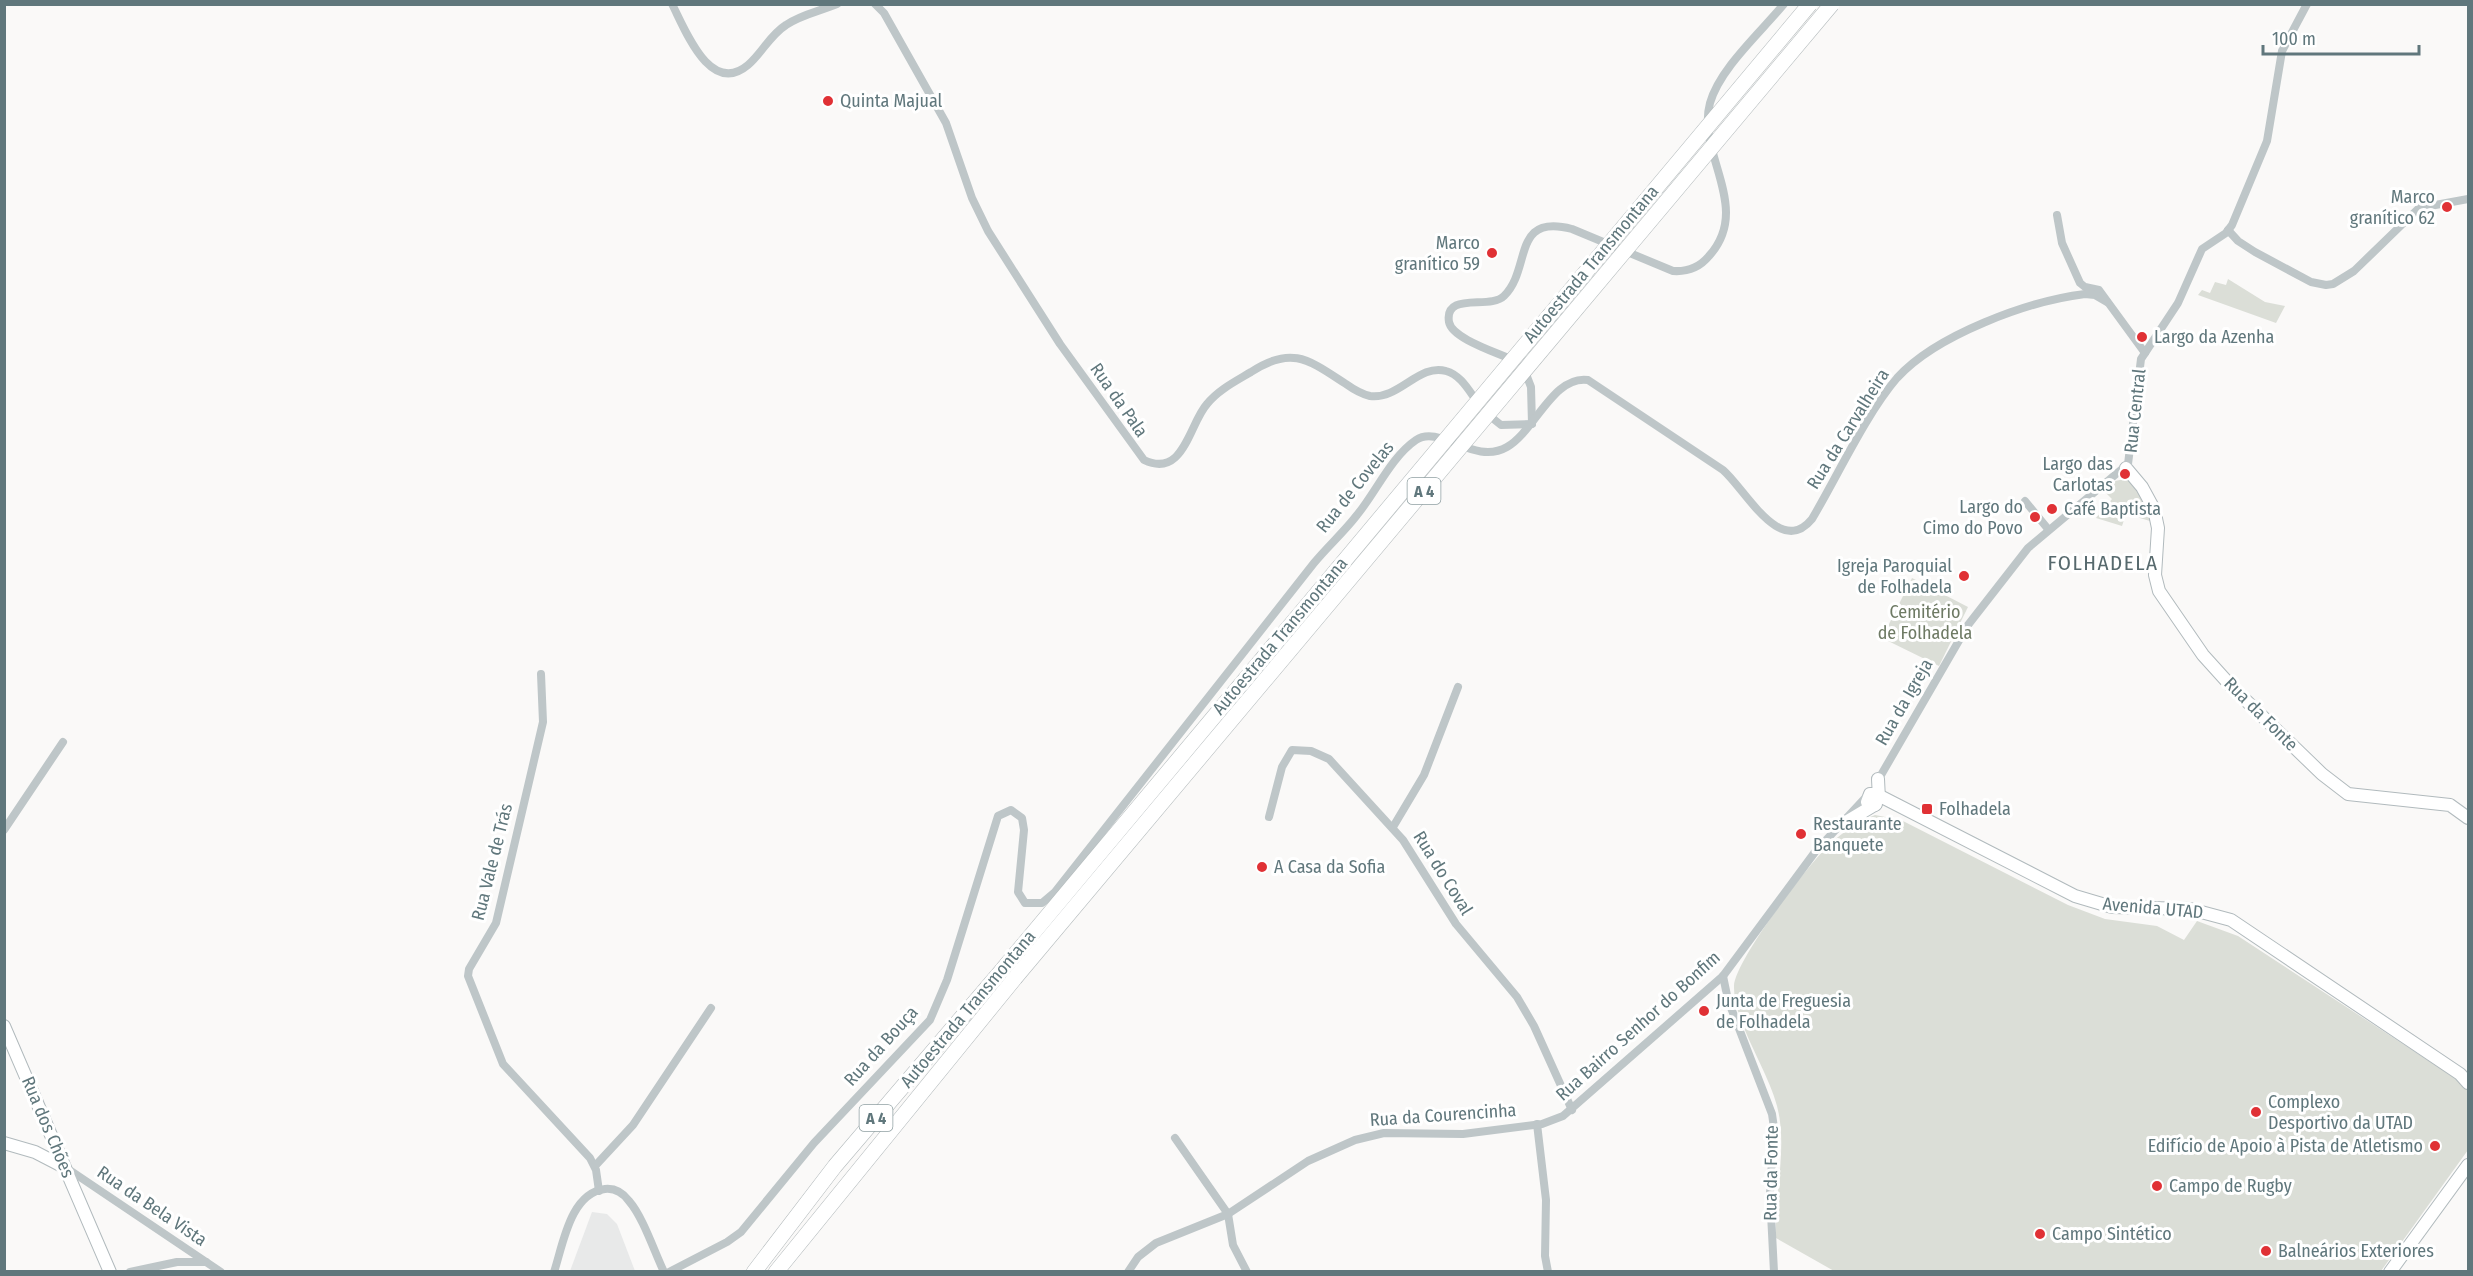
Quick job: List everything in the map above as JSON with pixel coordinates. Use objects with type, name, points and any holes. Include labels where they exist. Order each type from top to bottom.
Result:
[{"type":"highway","name":"Autoestrada Transmontana","points":[[776,1272],[1009,974],[1810,4]]},
{"type":"highway","name":"Autoestrada Transmontana","points":[[754,1272],[835,1166],[1009,974],[1832,4]]},
{"type":"street","points":[[672,4],[705,63],[713,70],[723,72],[739,70],[747,66],[786,25],[837,4]]},
{"type":"street","name":"Rua da Pala","points":[[876,4],[884,13],[946,123],[972,198],[988,231],[1060,344],[1135,451],[1144,460],[1161,463],[1176,458],[1184,449],[1202,409],[1213,398],[1258,368],[1286,357],[1308,360],[1354,389],[1371,396],[1388,394],[1433,370],[1449,371],[1458,377],[1496,423],[1532,424]]},
{"type":"street","points":[[1532,424],[1531,387],[1526,371],[1519,363],[1456,333],[1449,323],[1453,308],[1462,302],[1490,303],[1502,298],[1512,284],[1527,242],[1533,233],[1547,226],[1572,229],[1673,271],[1684,272],[1706,260],[1720,241],[1726,216],[1724,188],[1707,120],[1711,99],[1724,76],[1784,4]]},
{"type":"street","points":[[2057,215],[2063,246],[2080,282],[2085,287],[2098,289],[2145,353],[2163,328],[2181,296],[2202,249],[2228,230],[2267,141],[2282,51],[2307,4]]},
{"type":"street","points":[[2228,230],[2244,246],[2311,282],[2333,284],[2354,271],[2378,250],[2414,211],[2424,206],[2469,199]]},
{"type":"street","name":"Rua da Carvalheira","points":[[1817,510],[1888,391],[1913,363],[2010,311],[2085,294],[2095,295],[2107,302]]},
{"type":"street","name":"Rua Central","points":[[2048,529],[2126,468],[2139,367],[2145,353]]},
{"type":"street","name":"Rua de Covelas","points":[[1057,890],[1314,562],[1358,515],[1409,446],[1428,436],[1474,451],[1493,452],[1515,442],[1566,384],[1577,380],[1588,380],[1723,470],[1736,481],[1772,525],[1782,530],[1801,529],[1817,510]]},
{"type":"street","name":"Rua da Fonte","points":[[2126,468],[2146,493],[2154,509],[2158,528],[2156,575],[2159,591],[2203,655],[2243,697],[2322,774],[2348,794],[2450,805],[2469,818]]},
{"type":"street","points":[[2025,501],[2048,529]]},
{"type":"street","name":"Rua da Igreja","points":[[1878,779],[1968,625],[2031,544],[2048,529]]},
{"type":"street","name":"Rua Vale de Trás","points":[[542,674],[543,722],[496,923],[469,969],[468,976],[502,1064],[595,1166]]},
{"type":"street","points":[[1393,827],[1429,765],[1458,687]]},
{"type":"street","points":[[4,830],[63,742]]},
{"type":"street","name":"Rua do Coval","points":[[1269,817],[1283,763],[1292,750],[1298,748],[1319,753],[1329,759],[1367,803],[1393,827],[1456,924],[1517,997],[1534,1026],[1572,1110]]},
{"type":"street","points":[[1841,825],[1872,798],[1878,779]]},
{"type":"street","name":"Avenida UTAD","points":[[1872,798],[1892,804],[2057,888],[2095,903],[2127,908],[2190,909],[2231,920],[2466,1078]]},
{"type":"street","name":"Rua da Bouça","points":[[669,1272],[737,1236],[814,1143],[926,1025],[942,995],[994,823],[1001,813],[1014,811],[1024,822],[1017,888],[1020,897],[1028,904],[1036,905],[1048,899],[1057,890]]},
{"type":"street","name":"Rua Bairro Senhor do Bonfim","points":[[1537,1124],[1558,1119],[1572,1110],[1724,976],[1815,852],[1841,825]]},
{"type":"street","name":"Rua da Fonte","points":[[1724,976],[1730,1004],[1772,1114],[1774,1128],[1770,1218],[1774,1272]]},
{"type":"street","points":[[599,1191],[595,1166],[633,1125],[711,1008]]},
{"type":"street","name":"Rua dos Chões","points":[[4,1026],[50,1135],[112,1271]]},
{"type":"street","points":[[1537,1124],[1547,1207],[1545,1269]]},
{"type":"street","name":"Rua da Courencinha","points":[[1128,1272],[1138,1257],[1156,1243],[1228,1214],[1308,1161],[1364,1136],[1395,1133],[1450,1135],[1537,1124]]},
{"type":"street","points":[[19,1147],[38,1145],[50,1135]]},
{"type":"street","points":[[1174,1138],[1228,1214],[1233,1245],[1246,1272]]},
{"type":"street","points":[[4,1143],[65,1167]]},
{"type":"street","points":[[2390,1272],[2469,1165]]},
{"type":"street","name":"Rua da Bela Vista","points":[[65,1167],[221,1272]]},
{"type":"street","points":[[554,1272],[576,1210],[584,1200],[599,1191],[616,1191],[629,1200],[664,1272]]},
{"type":"street","points":[[130,1272],[152,1270],[186,1261],[208,1263]]},
{"type":"shaded area","points":[[592,1212],[607,1214],[617,1224],[635,1271],[570,1271]]},
{"type":"green space","points":[[2228,279],[2265,302],[2285,306],[2276,323],[2198,295],[2202,290],[2210,293],[2215,282],[2226,285]]},
{"type":"green space","points":[[2125,479],[2133,482],[2148,509],[2150,521],[2126,514],[2122,526],[2096,518],[2112,499],[2103,490],[2115,481]]},
{"type":"green space","name":"Cemitério de Folhadela","points":[[1912,578],[1968,607],[1939,666],[1882,638]]},
{"type":"green space","points":[[1875,815],[1901,820],[2068,905],[2105,919],[2157,926],[2184,940],[2197,921],[2238,936],[2461,1082],[2468,1089],[2468,1150],[2381,1271],[1834,1271],[1776,1238],[1781,1154],[1780,1122],[1773,1092],[1739,1014],[1734,986],[1746,956],[1774,913],[1806,871],[1840,835]]},
{"type":"place","name":"Quinta Majual","points":[[828,101]]},
{"type":"place","name":"Marco granítico 62","points":[[2447,207]]},
{"type":"place","name":"Marco granítico 59","points":[[1492,253]]},
{"type":"place","name":"Largo da Azenha","points":[[2142,337]]},
{"type":"place","name":"Largo das Carlotas","points":[[2125,474]]},
{"type":"place","name":"Café Baptista","points":[[2052,509]]},
{"type":"place","name":"Largo do Cimo do Povo","points":[[2035,517]]},
{"type":"place","name":"Igreja Paroquial de Folhadela","points":[[1964,576]]},
{"type":"place","name":"Folhadela","points":[[1927,809]]},
{"type":"place","name":"Restaurante Banquete","points":[[1801,834]]},
{"type":"place","name":"A Casa da Sofia","points":[[1262,867]]},
{"type":"place","name":"Junta de Freguesia de Folhadela","points":[[1704,1011]]},
{"type":"place","name":"Complexo Desportivo da UTAD","points":[[2256,1112]]},
{"type":"place","name":"Edifício de Apoio à Pista de Atletismo","points":[[2435,1146]]},
{"type":"place","name":"Campo de Rugby","points":[[2157,1186]]},
{"type":"place","name":"Campo Sintético","points":[[2040,1234]]},
{"type":"place","name":"Balneários Exteriores","points":[[2266,1251]]},
{"type":"district","name":"FOLHADELA","points":[[2103,563]]}]
